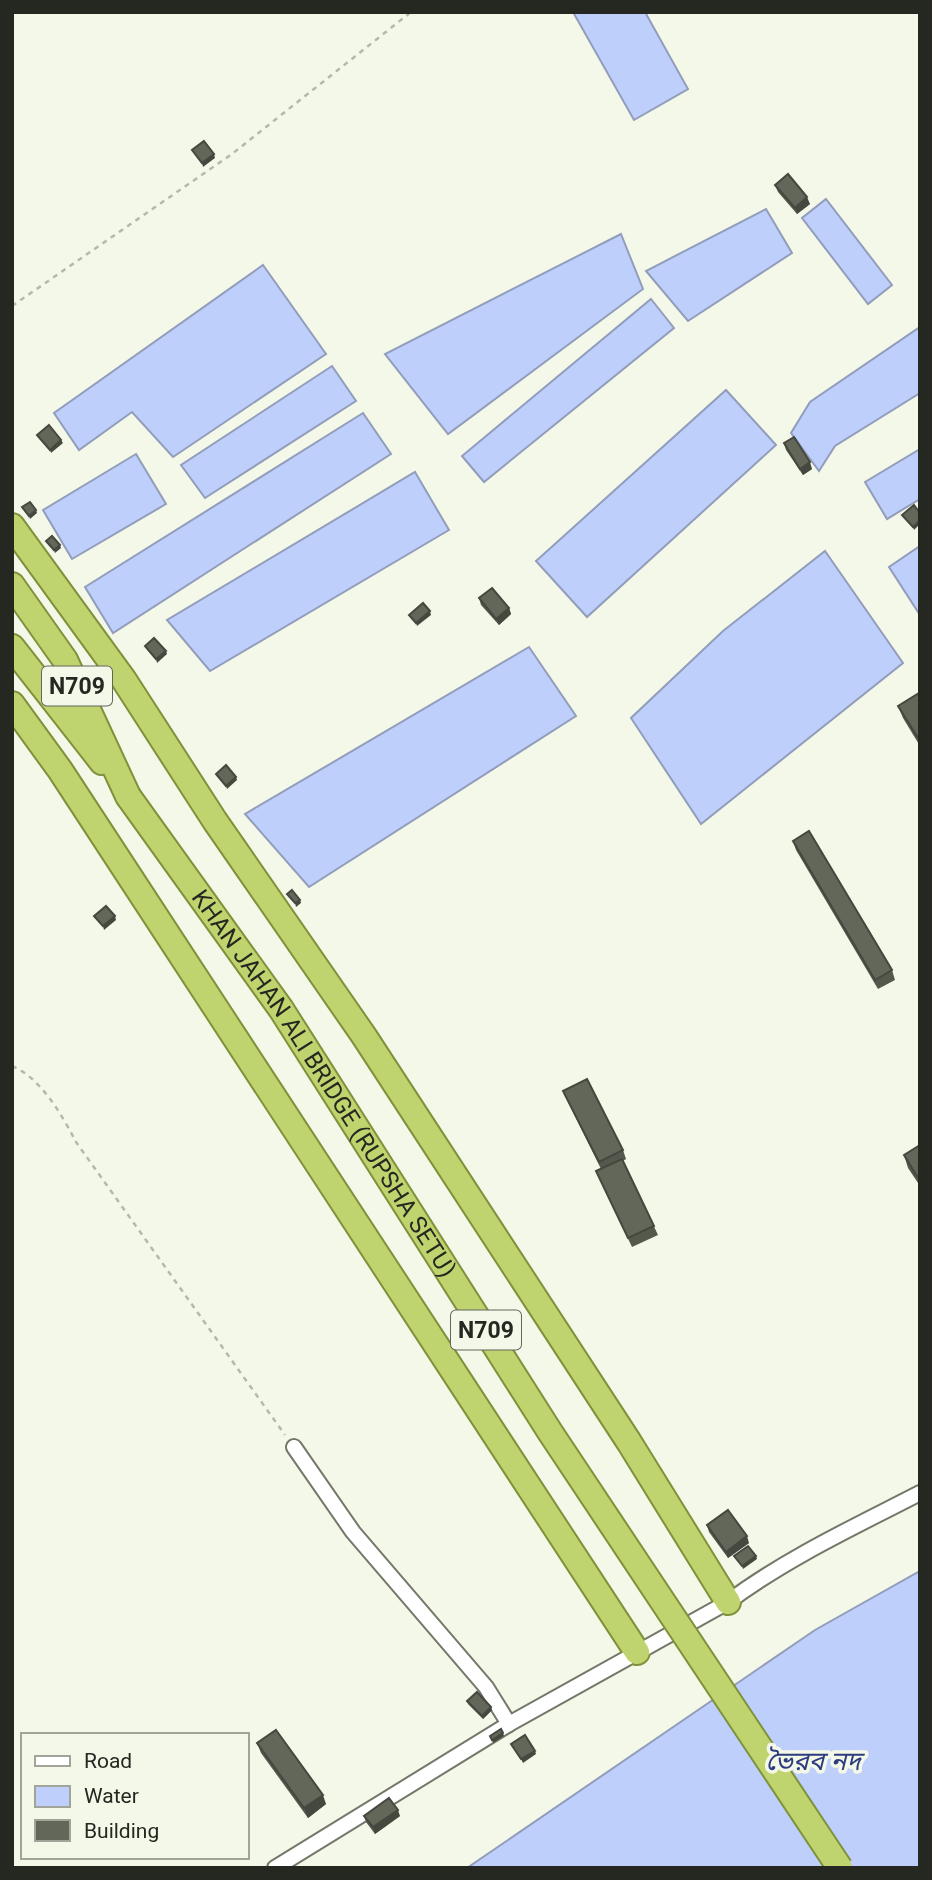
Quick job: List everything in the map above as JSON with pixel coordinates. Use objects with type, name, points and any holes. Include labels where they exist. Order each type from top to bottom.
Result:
[{"type":"highway","points":[[12,526],[124,680],[215,821],[364,1036],[629,1442],[728,1602]]},
{"type":"highway","name":"N709","points":[[12,584],[65,660],[128,796]]},
{"type":"highway","name":"N709","points":[[12,647],[128,796]]},
{"type":"highway","points":[[12,704],[75,793],[637,1652]]},
{"type":"highway","name":"KHAN JAHAN ALI BRIDGE (RUPSHA SETU)","points":[[128,796],[281,1009],[550,1432],[840,1868]]},
{"type":"street","points":[[294,1447],[352,1532],[486,1687],[509,1724]]},
{"type":"street","points":[[275,1868],[509,1724],[728,1602],[780,1568],[920,1493]]},
{"type":"path","points":[[12,306],[232,154],[411,12]]},
{"type":"path","points":[[12,1066],[26,1072],[66,1122],[76,1142],[294,1447]]},
{"type":"water","points":[[573,12],[645,12],[688,89],[634,120]]},
{"type":"water","points":[[826,199],[892,285],[868,304],[802,218]]},
{"type":"water","points":[[766,209],[792,253],[688,321],[646,271]]},
{"type":"water","points":[[621,234],[643,289],[448,434],[385,354]]},
{"type":"water","points":[[263,265],[326,354],[173,457],[132,412],[79,450],[54,413]]},
{"type":"water","points":[[651,299],[674,328],[484,482],[462,456]]},
{"type":"water","points":[[920,327],[920,393],[835,446],[819,471],[791,433],[810,402]]},
{"type":"water","points":[[332,366],[356,401],[205,498],[181,465]]},
{"type":"water","points":[[726,390],[776,445],[587,617],[536,561]]},
{"type":"water","points":[[363,413],[391,454],[113,633],[85,587]]},
{"type":"water","points":[[920,449],[920,499],[887,519],[865,482]]},
{"type":"water","points":[[136,454],[166,504],[72,559],[43,510]]},
{"type":"water","points":[[415,472],[449,530],[210,671],[167,620]]},
{"type":"water","points":[[920,546],[920,615],[889,567]]},
{"type":"water","points":[[825,551],[903,663],[701,824],[631,718],[723,631]]},
{"type":"water","points":[[529,647],[576,716],[309,887],[245,814]]},
{"type":"water","name":"ভৈরব নদ","points":[[920,1571],[920,1868],[467,1868],[815,1630]]},
{"type":"building","points":[[204,141],[214,154],[202,163],[192,150]]},
{"type":"building","points":[[788,174],[807,197],[795,208],[775,185]]},
{"type":"building","points":[[49,425],[61,440],[50,450],[37,435]]},
{"type":"building","points":[[794,437],[810,462],[800,469],[784,443]]},
{"type":"building","points":[[30,502],[36,510],[29,516],[22,507]]},
{"type":"building","points":[[914,505],[920,513],[920,520],[913,527],[902,515]]},
{"type":"building","points":[[52,536],[60,545],[54,550],[46,541]]},
{"type":"building","points":[[492,588],[509,608],[496,619],[479,598]]},
{"type":"building","points":[[423,603],[430,611],[416,623],[409,615]]},
{"type":"building","points":[[154,638],[166,651],[156,659],[145,646]]},
{"type":"building","points":[[920,694],[920,741],[898,706]]},
{"type":"building","points":[[226,765],[236,777],[226,786],[216,774]]},
{"type":"building","points":[[809,831],[892,970],[875,980],[793,841]]},
{"type":"building","points":[[292,890],[300,900],[295,903],[287,894]]},
{"type":"building","points":[[106,906],[115,916],[103,926],[94,916]]},
{"type":"building","points":[[587,1079],[623,1150],[599,1162],[563,1091]]},
{"type":"building","points":[[920,1145],[920,1181],[904,1155]]},
{"type":"building","points":[[622,1159],[654,1226],[628,1238],[596,1171]]},
{"type":"building","points":[[728,1510],[747,1536],[726,1552],[707,1525]]},
{"type":"building","points":[[748,1546],[756,1556],[742,1566],[734,1556]]},
{"type":"building","points":[[477,1692],[491,1707],[482,1716],[467,1701]]},
{"type":"building","points":[[501,1729],[503,1733],[492,1740],[490,1736]]},
{"type":"building","points":[[276,1730],[323,1795],[304,1808],[257,1743]]},
{"type":"building","points":[[525,1735],[535,1751],[521,1759],[511,1744]]},
{"type":"building","points":[[389,1798],[398,1810],[373,1827],[364,1816]]}]
